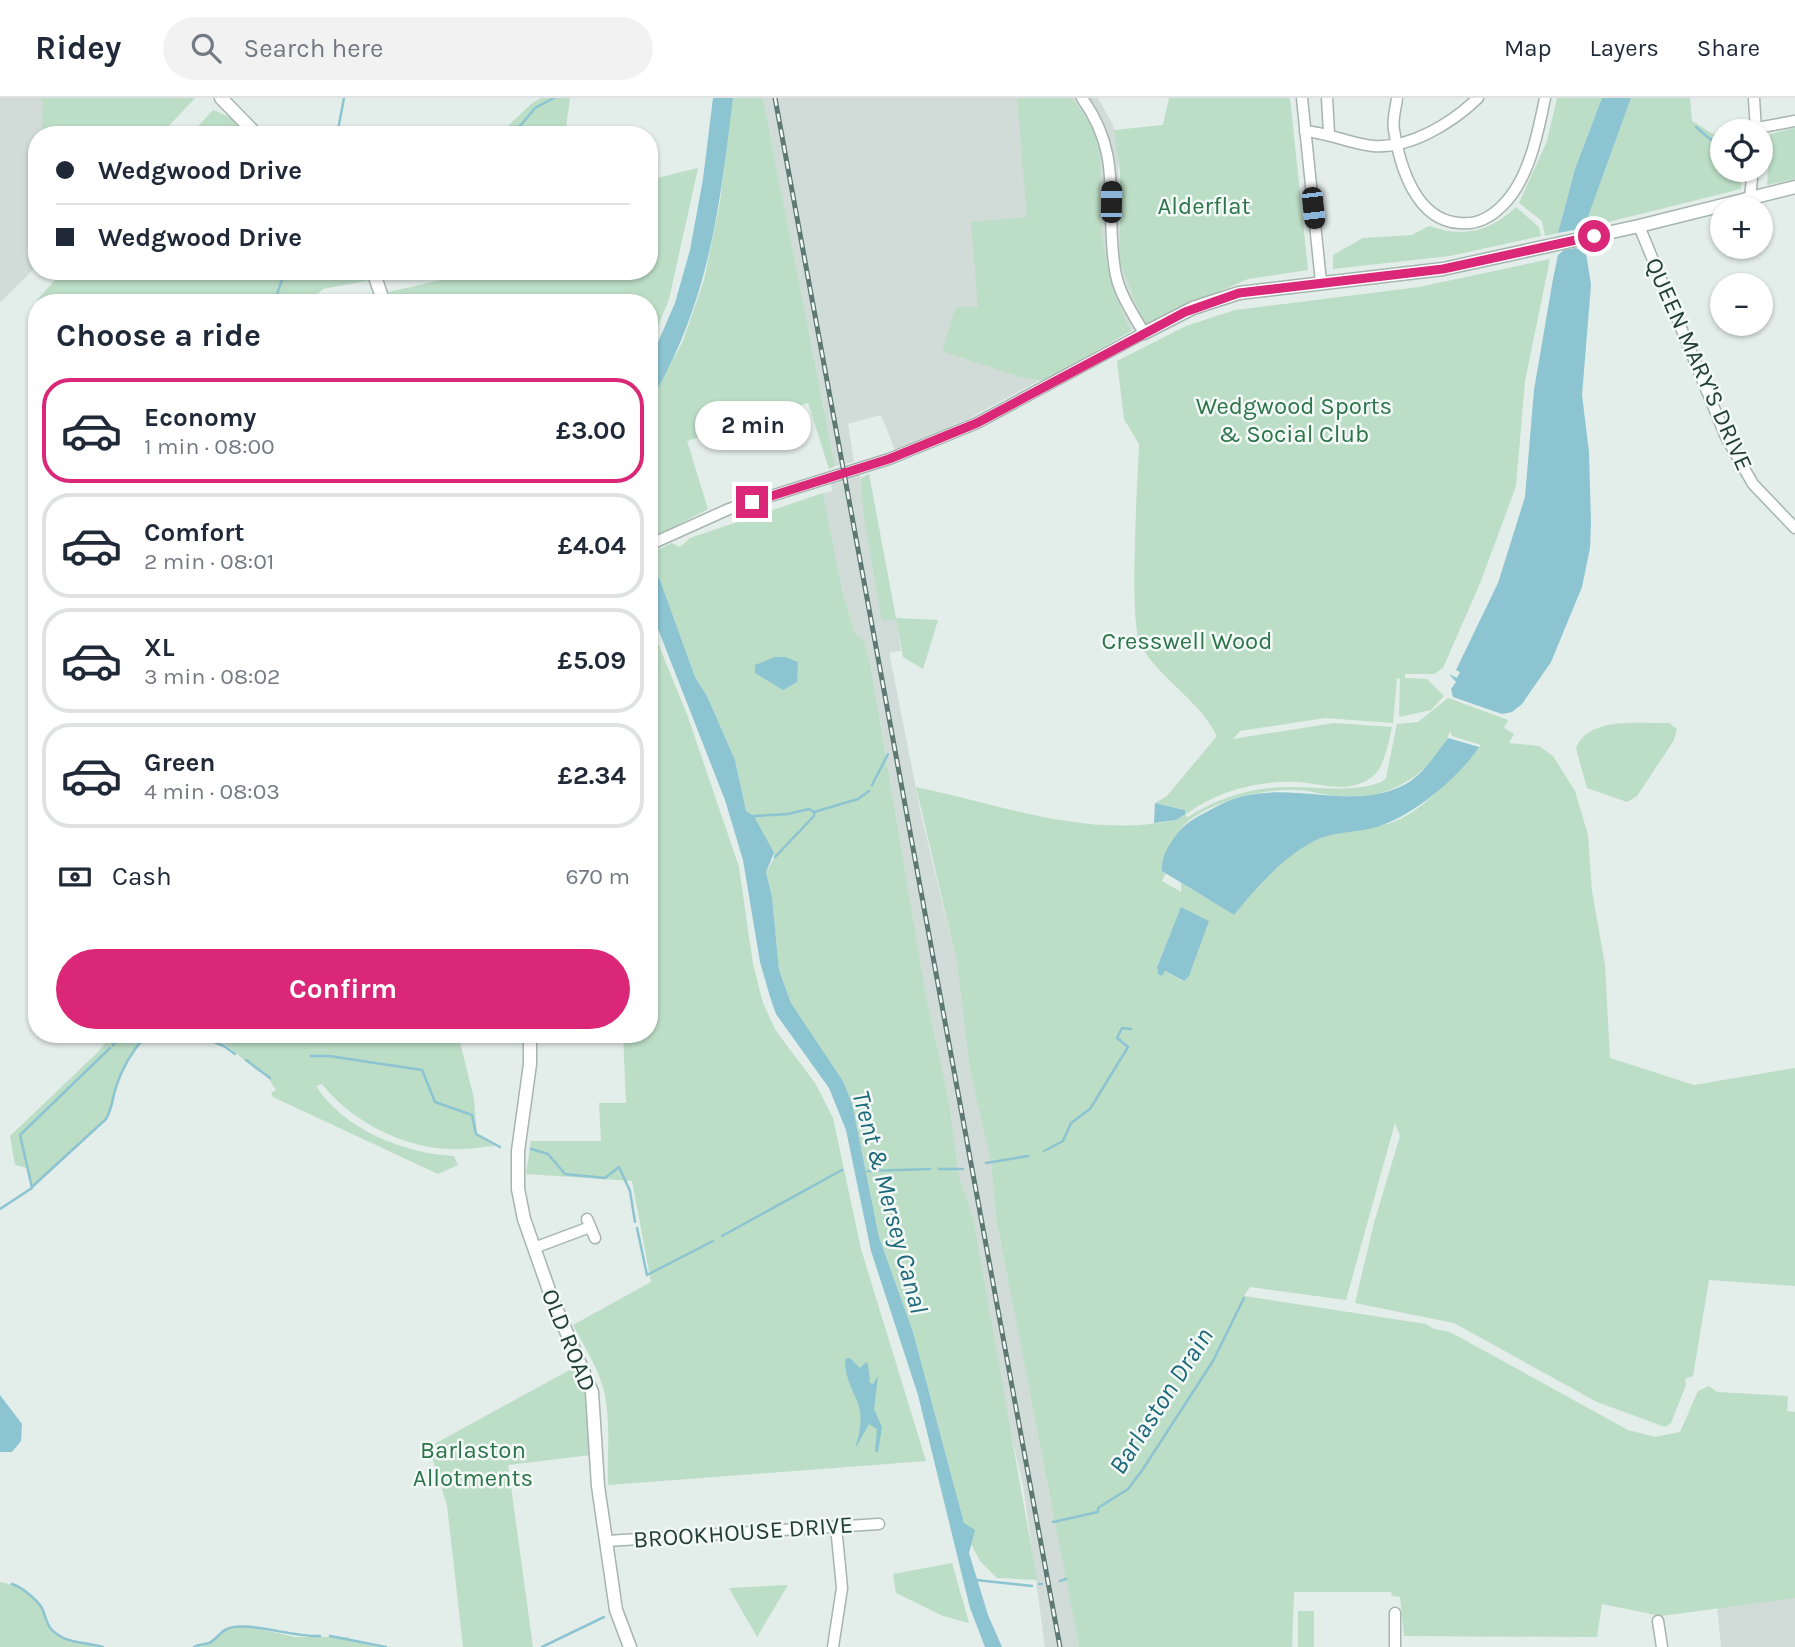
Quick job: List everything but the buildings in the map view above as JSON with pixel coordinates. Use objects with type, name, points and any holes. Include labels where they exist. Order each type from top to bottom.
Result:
[{"type":"street","points":[[221,98],[248,126]]},
{"type":"street","points":[[1082,98],[1093,114],[1110,159],[1115,271],[1132,313],[1144,333]]},
{"type":"street","points":[[1302,98],[1321,282]]},
{"type":"street","points":[[1327,98],[1329,133]]},
{"type":"street","points":[[1398,98],[1393,124],[1409,180],[1425,209],[1449,222],[1482,221],[1501,207],[1517,183],[1531,154],[1545,98]]},
{"type":"street","points":[[1305,131],[1329,133],[1369,146],[1388,147],[1445,126],[1478,98]]},
{"type":"street","points":[[1754,98],[1756,119]]},
{"type":"street","points":[[1773,126],[1795,121]]},
{"type":"street","points":[[1754,196],[1795,187]]},
{"type":"street","points":[[658,541],[729,509],[889,459],[977,423],[1144,333],[1194,309],[1239,293],[1443,269],[1639,226],[1710,207]]},
{"type":"street","name":"QUEEN MARY'S DRIVE","points":[[1639,226],[1726,437],[1753,484],[1795,528]]},
{"type":"street","name":"OLD ROAD","points":[[529,1043],[517,1171],[520,1200],[534,1248],[592,1392],[599,1495],[616,1610],[630,1647]]},
{"type":"street","points":[[534,1248],[591,1228]]},
{"type":"street","name":"BROOKHOUSE DRIVE","points":[[607,1541],[878,1524]]},
{"type":"street","points":[[833,1647],[842,1591],[836,1526]]},
{"type":"street","points":[[1395,1613],[1395,1647]]},
{"type":"street","points":[[1658,1621],[1662,1647]]},
{"type":"shaded area","points":[[0,98],[195,98],[169,126],[28,126],[28,275],[0,303]]},
{"type":"shaded area","points":[[763,98],[1098,98],[1113,125],[1118,151],[1119,260],[1144,324],[966,420],[895,450],[881,415],[848,424],[854,462],[835,466]]},
{"type":"shaded area","points":[[860,475],[885,620],[896,619],[901,651],[890,652],[890,657],[922,819],[957,962],[970,1071],[991,1162],[996,1218],[1079,1647],[1045,1647],[1023,1485],[1007,1417],[973,1217],[959,1177],[949,1101],[927,1001],[870,662],[864,641],[855,633],[843,594],[823,493],[832,491],[831,483]]},
{"type":"shaded area","points":[[1795,1598],[1795,1647],[1721,1647],[1717,1606]]},
{"type":"green space","points":[[39,98],[195,98],[169,126],[42,126],[43,101]]},
{"type":"green space","points":[[541,98],[570,98],[566,126],[508,126]]},
{"type":"green space","points":[[733,98],[763,98],[835,466],[829,469],[808,403],[687,441],[708,509],[658,535],[658,387],[683,341],[704,280],[720,202]]},
{"type":"green space","points":[[1017,98],[1071,98],[1097,138],[1105,256],[1118,302],[1131,331],[1044,381],[1020,377],[942,351],[956,307],[978,307],[971,222],[1027,217]]},
{"type":"green space","name":"Alderflat","points":[[1169,98],[1290,98],[1308,270],[1248,279],[1144,324],[1119,260],[1120,172],[1114,130],[1163,125]]},
{"type":"green space","points":[[1557,98],[1602,98],[1575,169],[1558,233],[1545,236],[1542,221],[1519,203],[1547,141]]},
{"type":"green space","points":[[1631,98],[1690,98],[1692,121],[1710,132],[1710,182],[1741,182],[1741,189],[1584,228]]},
{"type":"green space","points":[[213,110],[234,119],[241,126],[198,126]]},
{"type":"green space","points":[[1795,128],[1795,179],[1767,185],[1767,182],[1773,182],[1773,133]]},
{"type":"green space","points":[[698,168],[669,299],[658,326],[658,294],[389,294],[441,280],[658,280],[658,178]]},
{"type":"green space","points":[[1516,207],[1539,227],[1541,236],[1450,256],[1333,269],[1333,255],[1363,238],[1412,235],[1429,226],[1453,232],[1475,230],[1496,222]]},
{"type":"green space","points":[[1550,259],[1525,381],[1516,486],[1481,581],[1443,668],[1434,674],[1405,674],[1405,678],[1427,679],[1444,696],[1431,710],[1399,717],[1400,679],[1397,678],[1393,723],[1325,718],[1240,731],[1233,739],[1334,723],[1392,727],[1380,767],[1372,777],[1363,782],[1345,787],[1298,782],[1254,785],[1211,799],[1185,815],[1188,817],[1226,798],[1267,788],[1350,788],[1382,782],[1386,778],[1397,724],[1418,722],[1448,698],[1508,720],[1504,728],[1514,734],[1509,743],[1539,746],[1553,756],[1575,791],[1588,835],[1592,891],[1605,965],[1610,1058],[1694,1085],[1795,1068],[1795,1286],[1709,1280],[1693,1376],[1685,1379],[1686,1385],[1671,1423],[1665,1427],[1597,1402],[1454,1323],[1355,1303],[1374,1223],[1400,1136],[1395,1123],[1346,1300],[1250,1287],[1244,1296],[1426,1324],[1434,1329],[1450,1332],[1628,1430],[1655,1437],[1680,1432],[1698,1391],[1709,1386],[1717,1392],[1788,1396],[1787,1411],[1795,1412],[1795,1598],[1661,1616],[1602,1604],[1597,1637],[1404,1636],[1400,1597],[1392,1596],[1391,1592],[1294,1592],[1292,1647],[1079,1647],[996,1218],[991,1162],[970,1071],[957,962],[916,787],[1078,823],[1143,825],[1176,820],[1183,809],[1155,803],[1167,796],[1217,736],[1200,712],[1149,658],[1141,646],[1137,632],[1134,581],[1139,444],[1124,419],[1117,361],[1186,326],[1235,310],[1419,287]],"holes":[[[1450,731],[1452,736],[1481,745],[1421,805],[1390,823],[1331,834],[1302,847],[1276,867],[1234,915],[1181,883],[1181,892],[1162,881],[1166,873],[1162,871],[1182,827],[1212,807],[1244,796],[1277,791],[1307,791],[1355,797],[1384,792],[1399,786],[1425,768],[1444,744]],[[1181,908],[1208,921],[1189,975],[1183,981],[1164,971],[1158,974],[1157,966]]]},
{"type":"green space","points":[[55,280],[371,280],[323,289],[318,294],[42,294]]},
{"type":"green space","points":[[869,474],[896,618],[938,620],[923,669],[903,657],[896,619],[882,621],[863,512],[861,478]]},
{"type":"green space","points":[[823,493],[843,594],[855,633],[864,641],[870,662],[927,1001],[949,1101],[959,1177],[973,1217],[1037,1580],[997,1578],[980,1561],[970,1542],[972,1538],[964,1523],[913,1332],[879,1237],[852,1103],[843,1081],[791,1003],[779,970],[772,897],[766,872],[775,857],[754,816],[746,811],[735,760],[707,696],[695,677],[658,577],[658,550],[672,543],[680,547],[690,538]]},
{"type":"green space","points":[[658,643],[688,717],[739,867],[753,964],[763,1003],[776,1031],[815,1083],[833,1118],[861,1249],[926,1461],[608,1485],[608,1426],[604,1391],[573,1325],[651,1282],[632,1181],[526,1174],[531,1141],[601,1141],[599,1103],[626,1103],[623,1043],[658,1043]]},
{"type":"green space","points":[[1669,723],[1677,729],[1674,740],[1637,796],[1627,802],[1587,788],[1576,748],[1582,738],[1603,726]]},
{"type":"green space","points":[[105,1043],[140,1043],[122,1072],[106,1119],[32,1188],[27,1168],[15,1165],[10,1136]]},
{"type":"green space","points":[[223,1043],[460,1043],[474,1099],[477,1135],[495,1146],[451,1149],[415,1144],[397,1138],[363,1121],[322,1084],[316,1086],[342,1115],[359,1127],[396,1144],[454,1156],[458,1165],[438,1174],[273,1097],[271,1093],[276,1090],[265,1073],[259,1072]]},
{"type":"green space","name":"Barlaston Allotments","points":[[575,1367],[586,1399],[591,1455],[508,1465],[533,1647],[463,1647],[447,1505],[429,1447]]},
{"type":"green space","points":[[952,1563],[969,1623],[943,1616],[896,1593],[893,1574]]},
{"type":"green space","points":[[0,1582],[29,1594],[38,1603],[48,1626],[62,1637],[103,1647],[0,1647]]},
{"type":"green space","points":[[788,1585],[757,1637],[729,1588]]},
{"type":"green space","points":[[1298,1611],[1314,1611],[1314,1647],[1298,1647]]},
{"type":"green space","points":[[255,1628],[295,1637],[348,1637],[354,1642],[386,1647],[194,1647],[209,1643],[227,1629]]},
{"type":"water","points":[[713,98],[733,98],[708,256],[685,329],[658,387],[658,342],[675,303],[690,250],[703,179]]},
{"type":"water","points":[[1602,98],[1631,98],[1584,228],[1558,233],[1575,169]]},
{"type":"water","points":[[1576,248],[1586,253],[1591,285],[1582,395],[1589,452],[1590,548],[1582,587],[1551,662],[1522,704],[1512,712],[1502,714],[1453,697],[1451,689],[1456,682],[1449,674],[1457,678],[1460,672],[1456,670],[1498,583],[1525,497],[1534,390],[1553,279],[1558,255],[1564,250]]},
{"type":"water","points":[[658,577],[695,677],[707,696],[735,760],[746,811],[754,816],[774,853],[766,872],[772,897],[779,970],[791,1003],[843,1081],[852,1103],[879,1237],[913,1332],[964,1523],[975,1530],[969,1553],[988,1615],[1002,1647],[985,1647],[970,1608],[918,1395],[871,1251],[846,1130],[829,1088],[776,1014],[771,1000],[760,962],[743,860],[725,800],[658,629]]},
{"type":"water","points":[[775,657],[785,657],[798,662],[797,682],[783,690],[755,673],[755,665]]},
{"type":"water","points":[[1448,738],[1479,747],[1445,785],[1399,818],[1369,829],[1319,839],[1300,849],[1260,885],[1234,915],[1162,871],[1166,850],[1178,833],[1189,822],[1212,809],[1236,798],[1261,793],[1358,796],[1381,793],[1404,785],[1417,776]]},
{"type":"water","points":[[1155,803],[1185,810],[1185,814],[1176,820],[1154,823]]},
{"type":"water","points":[[1181,907],[1209,921],[1189,976],[1184,981],[1165,971],[1162,976],[1158,974],[1157,967]]},
{"type":"water","points":[[850,1358],[860,1368],[866,1362],[868,1364],[870,1383],[873,1384],[878,1376],[874,1409],[882,1427],[878,1452],[875,1452],[877,1429],[869,1424],[855,1449],[861,1419],[860,1408],[846,1373],[845,1359]]},
{"type":"water","points":[[0,1395],[22,1424],[21,1441],[12,1452],[0,1452]]},
{"type":"waterway","points":[[339,126],[344,98]]},
{"type":"waterway","points":[[519,126],[535,108],[554,98]]},
{"type":"waterway","points":[[1696,127],[1710,139]]},
{"type":"waterway","points":[[277,294],[282,280]]},
{"type":"waterway","points":[[872,785],[888,754]]},
{"type":"waterway","points":[[775,857],[814,816],[814,812],[858,799],[869,791]]},
{"type":"waterway","points":[[754,816],[788,814],[809,809],[814,812]]},
{"type":"waterway","points":[[1044,1151],[1063,1141],[1071,1123],[1090,1109],[1128,1047],[1117,1038],[1122,1028],[1131,1029]]},
{"type":"waterway","points":[[33,1186],[106,1119],[122,1072],[140,1043]]},
{"type":"waterway","points":[[217,1043],[235,1054]]},
{"type":"waterway","points":[[0,1209],[32,1188],[20,1135],[110,1048]]},
{"type":"waterway","points":[[311,1056],[329,1056],[422,1070],[435,1102],[472,1115],[476,1134],[500,1147]]},
{"type":"waterway","points":[[246,1060],[270,1078]]},
{"type":"waterway","points":[[531,1149],[548,1154],[565,1174],[605,1178],[619,1167],[630,1191],[635,1222]]},
{"type":"waterway","points":[[986,1163],[1028,1156]]},
{"type":"waterway","name":"Trent & Mersey Canal","points":[[868,1171],[930,1169]]},
{"type":"waterway","points":[[939,1169],[963,1169]]},
{"type":"waterway","points":[[722,1236],[842,1170]]},
{"type":"waterway","points":[[637,1228],[647,1275],[713,1241]]},
{"type":"waterway","name":"Barlaston Drain","points":[[1053,1522],[1098,1512],[1098,1508],[1128,1489],[1213,1361],[1244,1298]]},
{"type":"waterway","name":"Barlaston Drain","points":[[1060,1581],[1066,1579]]},
{"type":"waterway","points":[[976,1580],[1032,1586]]},
{"type":"waterway","points":[[12,1584],[36,1601],[42,1608],[49,1627],[57,1634],[69,1640],[103,1647]]},
{"type":"waterway","points":[[542,1647],[604,1617]]},
{"type":"waterway","points":[[194,1647],[209,1643],[225,1630],[235,1627],[320,1636]]},
{"type":"waterway","points":[[330,1636],[386,1647]]},
{"type":"railway","points":[[775,98],[1060,1647]]},
{"type":"route","points":[[752,502],[889,459],[977,423],[1185,312],[1239,293],[1443,269],[1594,236]]},
{"type":"park label","name":"Wedgwood Sports & Social Club","points":[[1294,420]]},
{"type":"park label","name":"Cresswell Wood","points":[[1187,641]]}]
